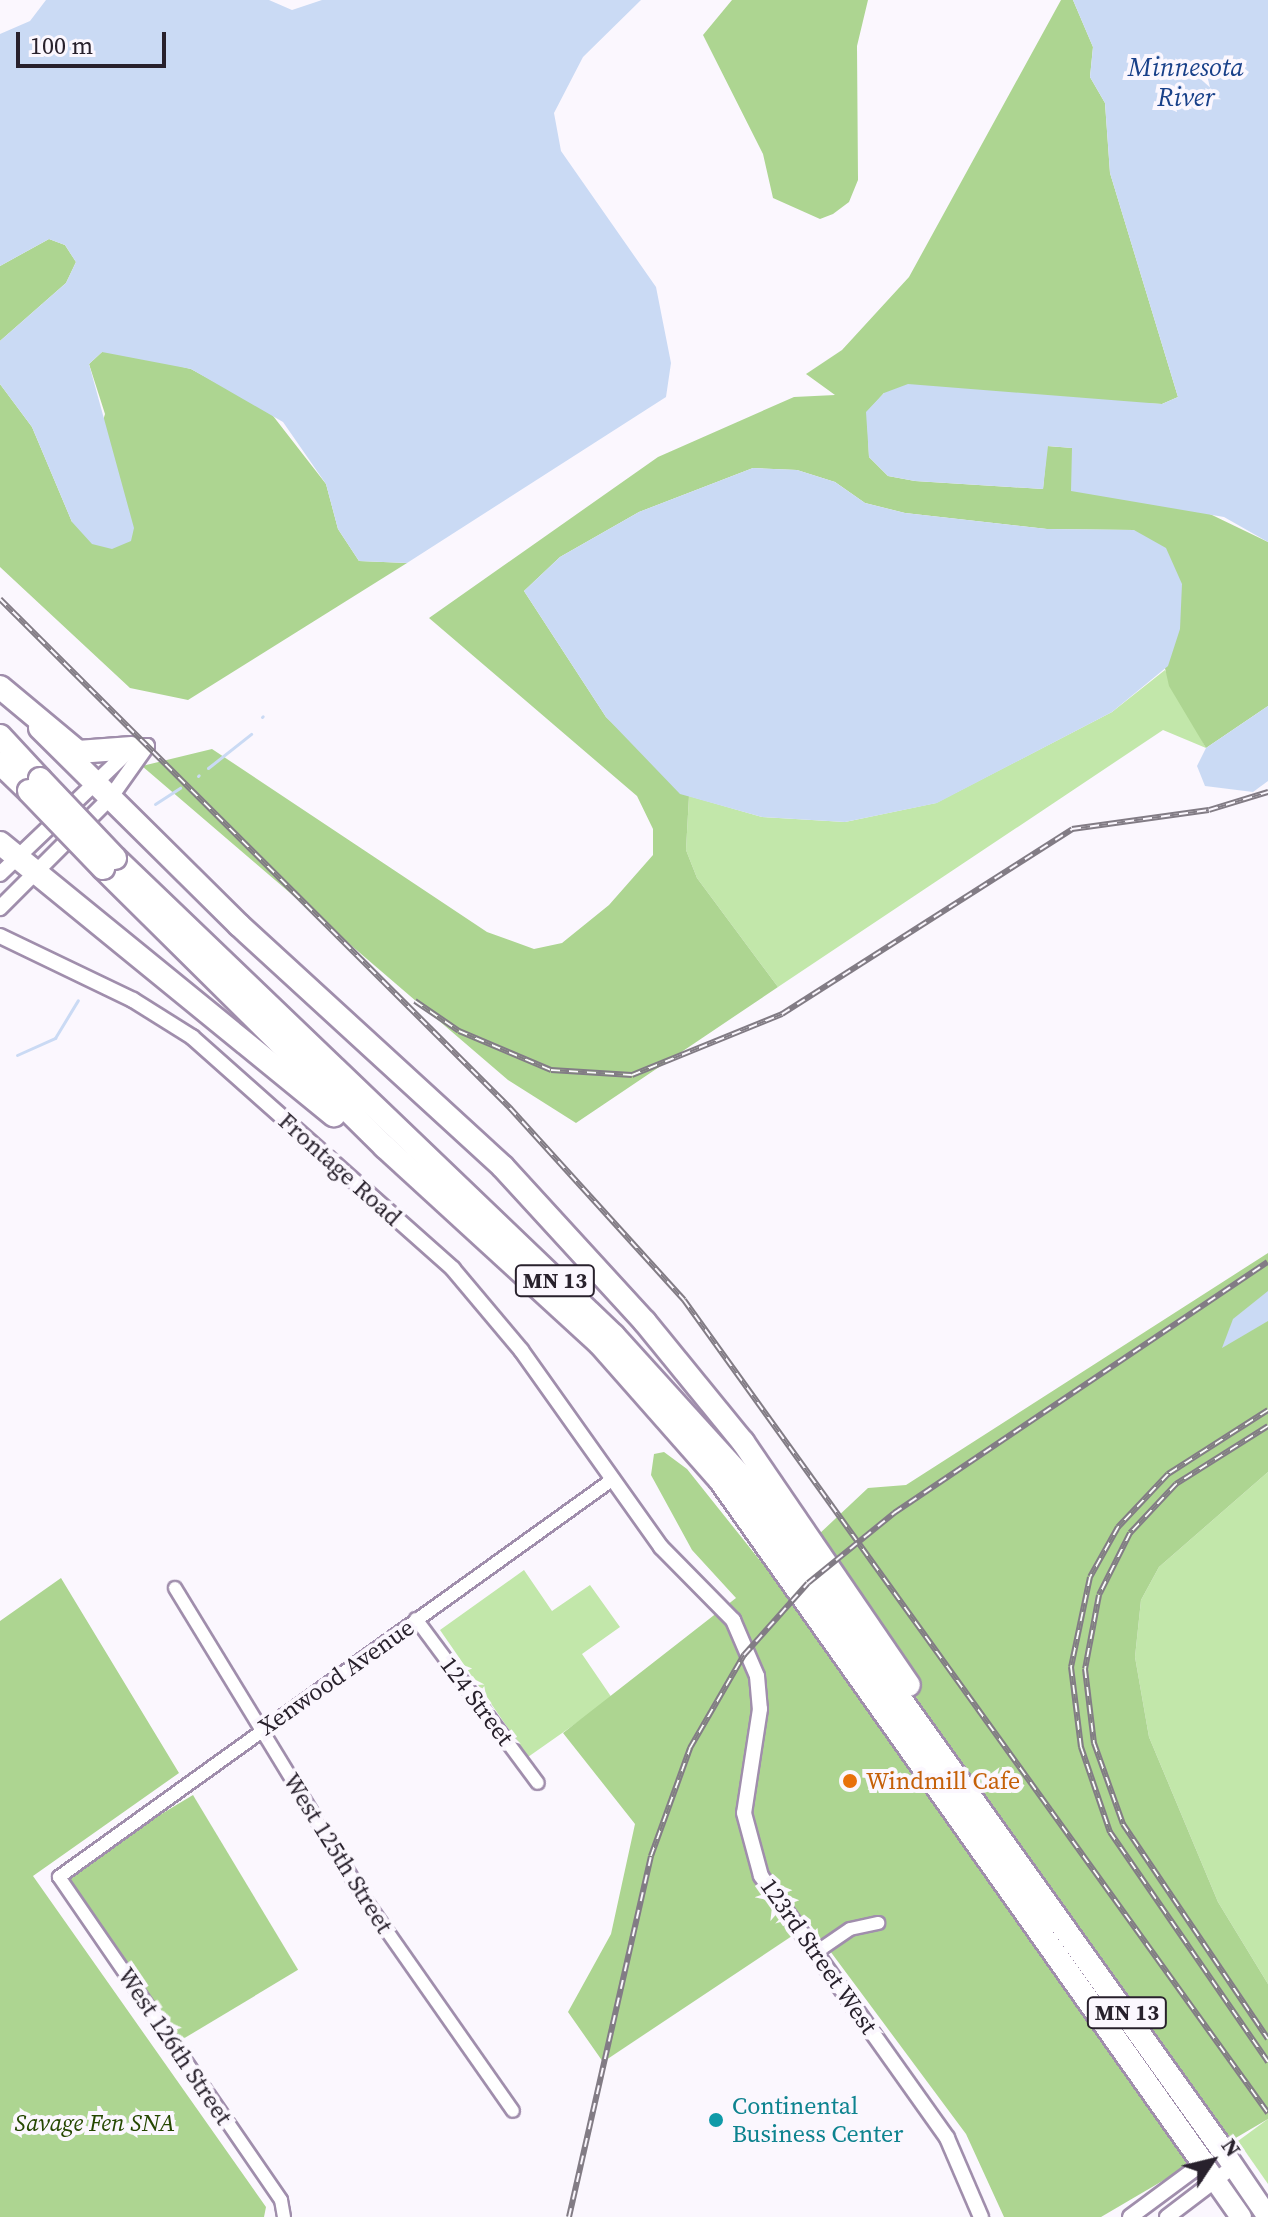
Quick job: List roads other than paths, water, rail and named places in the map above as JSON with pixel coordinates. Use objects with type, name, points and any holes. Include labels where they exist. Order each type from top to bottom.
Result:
[{"type":"highway","points":[[0,687],[110,798],[503,1167],[645,1322],[868,1615],[943,1750]]},
{"type":"highway","points":[[40,728],[78,752],[132,748]]},
{"type":"highway","name":"MN 13","points":[[0,736],[34,785],[109,863],[428,1186],[600,1344],[720,1480],[1241,2217]]},
{"type":"highway","name":"MN 13","points":[[0,763],[34,785]]},
{"type":"highway","points":[[5,859],[33,876],[428,1186]]},
{"type":"highway","name":"MN 13","points":[[109,863],[666,1388],[742,1477],[943,1750],[1268,2217]]},
{"type":"street","points":[[0,908],[110,798],[147,746],[132,748],[5,859]]},
{"type":"street","name":"Frontage Road","points":[[0,936],[192,1037],[453,1269],[613,1479]]},
{"type":"street","name":"Xenwood Avenue","points":[[59,1877],[613,1479]]},
{"type":"street","name":"123rd Street West","points":[[613,1479],[746,1645],[760,1709],[744,1813],[748,1843],[761,1876],[947,2138],[981,2217]]},
{"type":"street","name":"West 125th Street","points":[[175,1588],[366,1901],[513,2111]]},
{"type":"street","name":"124 Street","points":[[416,1619],[538,1783]]},
{"type":"street","name":"West 126th Street","points":[[59,1877],[281,2200],[284,2217]]},
{"type":"street","points":[[815,1953],[850,1929],[878,1923]]},
{"type":"street","points":[[1130,2217],[1209,2172],[1228,2157]]},
{"type":"street","points":[[1167,2217],[1209,2172],[1228,2157]]},
{"type":"water","points":[[46,0],[269,0],[292,10],[322,0],[641,0],[583,57],[554,113],[561,151],[656,287],[671,363],[666,397],[407,563],[359,561],[338,529],[326,484],[283,422],[191,369],[102,352],[89,364],[134,528],[131,541],[112,549],[92,544],[72,522],[32,427],[0,384],[0,341],[66,283],[76,262],[65,245],[49,239],[0,266],[0,34],[30,21]]},
{"type":"water","name":"Minnesota River","points":[[1073,0],[1268,0],[1268,542],[1224,517],[1071,491],[1072,448],[1048,446],[1043,489],[915,481],[888,476],[869,457],[866,412],[884,393],[908,384],[1162,404],[1178,397],[1110,173],[1105,103],[1090,77],[1093,47]]},
{"type":"water","points":[[753,468],[797,470],[835,482],[865,503],[905,513],[1047,529],[1134,530],[1166,548],[1182,584],[1180,629],[1168,666],[1112,712],[937,803],[845,822],[762,817],[680,794],[606,717],[524,591],[560,557],[639,512]]},
{"type":"water","points":[[1268,706],[1268,781],[1253,792],[1205,786],[1197,766],[1206,748]]},
{"type":"water","points":[[1268,1291],[1268,1321],[1222,1348],[1233,1319]]},
{"type":"waterway","points":[[208,768],[251,734]]},
{"type":"waterway","points":[[155,804],[180,788]]},
{"type":"waterway","points":[[17,1055],[55,1038],[78,1000]]},
{"type":"railway","points":[[0,599],[510,1108],[684,1300],[1268,2113]]},
{"type":"railway","points":[[415,1001],[459,1031],[551,1070],[632,1075],[782,1014],[1072,829],[1209,810],[1268,792]]},
{"type":"railway","points":[[569,2217],[651,1856],[690,1748],[744,1655],[808,1583],[894,1513],[1268,1262]]},
{"type":"railway","points":[[1268,1410],[1168,1474],[1118,1527],[1090,1577],[1071,1667],[1081,1747],[1110,1832],[1268,2062]]},
{"type":"railway","points":[[1268,1426],[1176,1484],[1130,1533],[1099,1595],[1085,1669],[1094,1743],[1123,1824],[1268,2039]]},
{"type":"place","name":"Windmill Cafe","points":[[850,1781]]},
{"type":"place","name":"Continental Business Center","points":[[716,2120]]},
{"type":"park label","name":"Savage Fen SNA","points":[[95,2123]]}]
